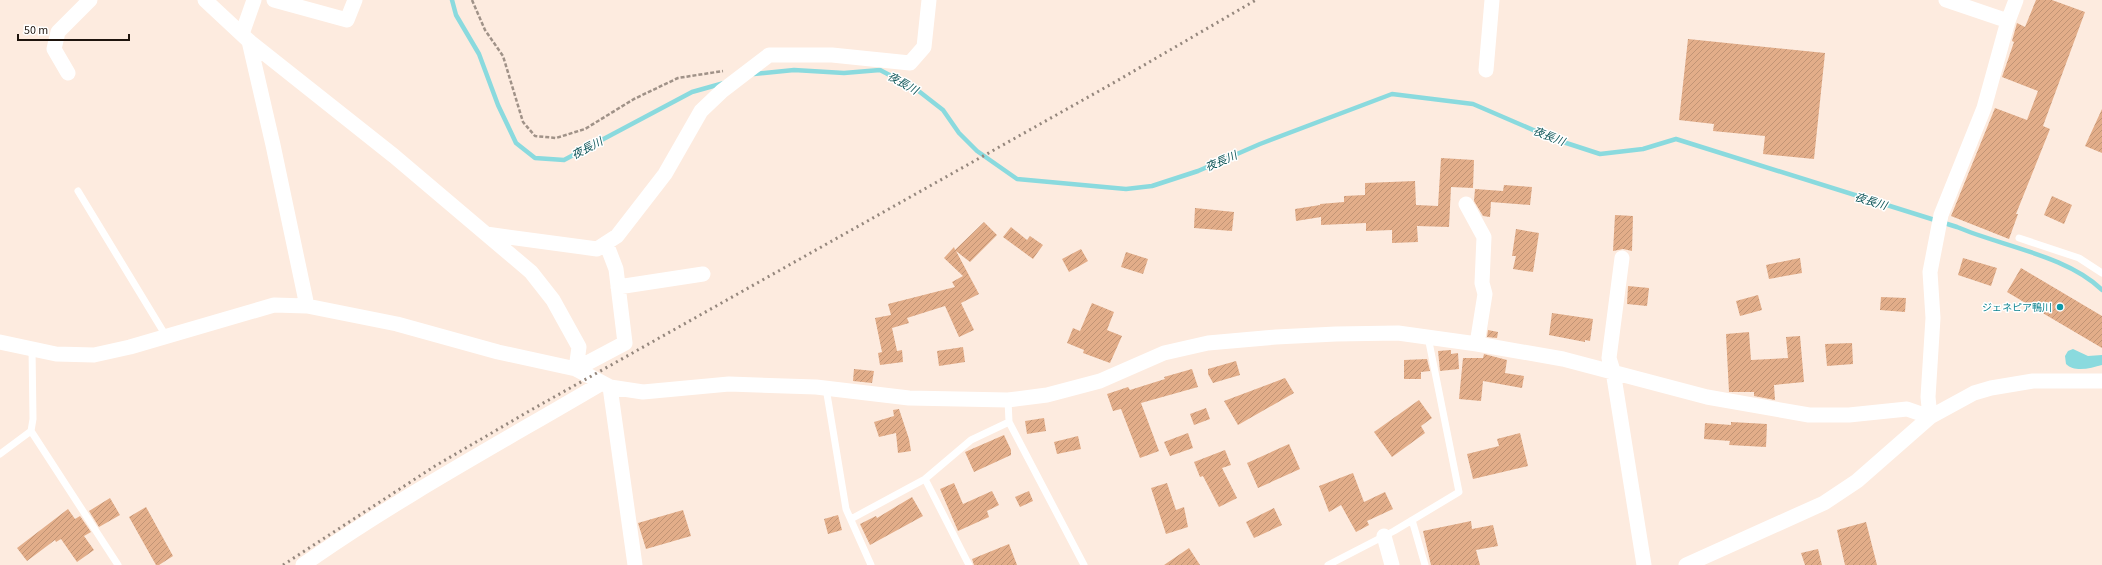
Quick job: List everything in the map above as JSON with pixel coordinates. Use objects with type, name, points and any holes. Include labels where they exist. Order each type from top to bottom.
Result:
[{"type":"street","points":[[68,73],[54,49],[58,32],[90,0]]},
{"type":"street","points":[[205,0],[246,38],[394,156],[531,272],[552,300],[579,347],[576,369]]},
{"type":"street","points":[[254,0],[246,38],[274,145],[307,306]]},
{"type":"street","points":[[274,0],[347,20],[355,0]]},
{"type":"street","points":[[486,234],[596,249],[616,236],[665,174],[701,111],[730,85],[769,55],[832,55],[910,63],[924,46],[929,0]]},
{"type":"street","points":[[1486,70],[1492,0]]},
{"type":"street","points":[[1946,0],[2008,21]]},
{"type":"street","points":[[1930,417],[1928,396],[1932,318],[1930,272],[1941,215],[1984,108],[2008,21],[2016,0]]},
{"type":"street","points":[[1466,204],[1484,237],[1482,282],[1485,294],[1477,344]]},
{"type":"street","points":[[576,369],[625,343],[616,269],[606,242]]},
{"type":"street","points":[[1622,258],[1609,358],[1613,371],[1644,565]]},
{"type":"street","points":[[618,287],[703,274]]},
{"type":"street","points":[[0,342],[56,354],[94,355],[167,337],[274,305],[307,306],[397,324],[498,352],[576,369],[606,385],[643,392],[729,384],[826,388],[910,398],[1008,400],[1047,395],[1100,381],[1164,353],[1208,343],[1336,334],[1398,334],[1477,344],[1563,359],[1707,397],[1809,414],[1849,415],[1907,409],[1930,417]]},
{"type":"street","points":[[1686,565],[1824,503],[1857,481],[1930,417],[1974,393],[1991,388],[2054,380],[2102,381]]},
{"type":"street","points":[[303,565],[335,542],[456,467],[606,385]]},
{"type":"street","points":[[606,385],[635,565]]},
{"type":"street","points":[[1384,536],[1392,565]]},
{"type":"lane","points":[[78,191],[167,337]]},
{"type":"lane","points":[[2020,238],[2079,258],[2102,272]]},
{"type":"lane","points":[[1328,565],[1384,536],[1459,492],[1428,337]]},
{"type":"lane","points":[[32,348],[33,419],[31,431],[118,565]]},
{"type":"lane","points":[[826,388],[846,509],[871,565]]},
{"type":"lane","points":[[1008,400],[1009,422],[1084,565]]},
{"type":"lane","points":[[851,519],[924,479],[971,440],[1009,422]]},
{"type":"lane","points":[[0,454],[31,431]]},
{"type":"lane","points":[[924,479],[969,565]]},
{"type":"lane","points":[[1412,520],[1425,565]]},
{"type":"path","points":[[472,0],[485,30],[503,56],[522,122],[535,136],[556,138],[585,129],[634,99],[678,78],[725,70]]},
{"type":"water","points":[[2073,349],[2088,356],[2102,355],[2102,365],[2083,369],[2070,367],[2066,364],[2065,356],[2068,351]]},
{"type":"building","points":[[2036,0],[2052,0],[2085,12],[2043,126],[2050,129],[2016,214],[2018,214],[2009,239],[1951,216],[1995,108],[2027,120],[2038,91],[2002,77],[2014,42],[2012,41],[2017,23],[2025,27]]},
{"type":"building","points":[[1688,39],[1825,53],[1814,159],[1763,154],[1765,136],[1713,131],[1714,124],[1679,120]]},
{"type":"building","points":[[2102,109],[2102,153],[2085,146]]},
{"type":"building","points":[[1441,158],[1474,160],[1473,188],[1451,187],[1449,227],[1417,226],[1418,242],[1392,243],[1392,230],[1366,231],[1366,223],[1321,225],[1321,217],[1296,221],[1295,209],[1320,204],[1344,202],[1344,196],[1365,195],[1365,183],[1415,181],[1416,205],[1438,206]]},
{"type":"building","points":[[1504,185],[1532,187],[1530,205],[1491,202],[1490,217],[1483,216],[1474,201],[1475,189],[1503,191]]},
{"type":"building","points":[[2052,196],[2072,205],[2064,224],[2044,215]]},
{"type":"building","points":[[1195,208],[1234,212],[1232,231],[1194,228]]},
{"type":"building","points":[[1615,215],[1633,216],[1632,251],[1623,249],[1613,251]]},
{"type":"building","points":[[984,222],[997,235],[970,262],[956,251],[979,294],[961,303],[974,330],[959,337],[945,306],[907,318],[909,323],[892,328],[897,351],[902,350],[903,362],[880,365],[878,353],[882,352],[875,318],[891,315],[888,304],[955,287],[952,282],[963,276],[944,258],[954,247],[955,250]]},
{"type":"building","points":[[1011,227],[1027,240],[1030,236],[1043,245],[1033,259],[1003,237]]},
{"type":"building","points":[[1516,229],[1539,233],[1533,272],[1513,269],[1516,256],[1512,256]]},
{"type":"building","points":[[1081,249],[1088,261],[1069,272],[1062,259]]},
{"type":"building","points":[[1126,252],[1148,259],[1143,274],[1121,267]]},
{"type":"building","points":[[1800,258],[1802,273],[1769,279],[1766,265]]},
{"type":"building","points":[[1963,258],[1997,268],[1991,286],[1958,275]]},
{"type":"building","name":"ジェネピア鴨川","points":[[2021,268],[2102,316],[2102,348],[2007,292]]},
{"type":"building","points":[[1628,286],[1649,288],[1647,306],[1627,304]]},
{"type":"building","points":[[1758,295],[1762,310],[1740,316],[1736,301]]},
{"type":"building","points":[[1881,297],[1906,298],[1905,312],[1880,310]]},
{"type":"building","points":[[1092,303],[1114,312],[1107,330],[1122,336],[1110,363],[1083,353],[1084,350],[1067,343],[1073,328],[1080,331]]},
{"type":"building","points":[[1552,313],[1593,319],[1590,341],[1585,340],[1585,342],[1549,335]]},
{"type":"building","points":[[1488,330],[1498,332],[1497,338],[1487,337]]},
{"type":"building","points":[[1749,332],[1751,360],[1788,358],[1786,337],[1800,336],[1804,382],[1774,385],[1775,400],[1754,396],[1754,392],[1729,392],[1726,334]]},
{"type":"building","points":[[1852,343],[1853,364],[1827,366],[1825,344]]},
{"type":"building","points":[[963,347],[965,362],[939,366],[937,351]]},
{"type":"building","points":[[1451,350],[1451,354],[1458,353],[1459,369],[1440,371],[1438,351]]},
{"type":"building","points":[[1484,354],[1507,360],[1505,373],[1524,376],[1522,388],[1483,381],[1481,401],[1459,399],[1463,358],[1483,358]]},
{"type":"building","points":[[1427,359],[1430,371],[1421,372],[1421,379],[1404,379],[1404,360]]},
{"type":"building","points":[[1236,361],[1240,375],[1213,383],[1208,374],[1208,369]]},
{"type":"building","points":[[854,369],[874,371],[872,383],[853,381]]},
{"type":"building","points":[[1192,369],[1198,387],[1141,403],[1159,451],[1140,458],[1121,409],[1113,411],[1107,394],[1128,387],[1130,390],[1165,379],[1164,377]]},
{"type":"building","points":[[1285,378],[1294,393],[1238,425],[1224,401]]},
{"type":"building","points":[[1419,400],[1432,418],[1421,426],[1425,433],[1392,457],[1374,432]]},
{"type":"building","points":[[1206,408],[1210,419],[1194,425],[1190,414]]},
{"type":"building","points":[[899,409],[909,439],[911,451],[898,453],[896,433],[879,437],[874,422],[894,416],[893,410]]},
{"type":"building","points":[[1044,418],[1046,431],[1027,434],[1025,421]]},
{"type":"building","points":[[1731,422],[1767,424],[1766,447],[1729,445],[1730,441],[1704,439],[1705,423],[1731,425]]},
{"type":"building","points":[[1188,433],[1193,448],[1170,456],[1164,442]]},
{"type":"building","points":[[1520,433],[1528,466],[1473,479],[1467,454],[1499,446],[1497,439]]},
{"type":"building","points":[[1004,435],[1011,450],[1011,455],[974,472],[965,452]]},
{"type":"building","points":[[1078,436],[1081,449],[1057,454],[1054,442]]},
{"type":"building","points":[[1289,444],[1300,469],[1258,488],[1247,463]]},
{"type":"building","points":[[1225,450],[1231,465],[1222,468],[1237,498],[1219,507],[1203,476],[1200,477],[1194,462]]},
{"type":"building","points":[[1353,473],[1364,502],[1385,492],[1393,509],[1367,521],[1369,525],[1356,532],[1341,505],[1329,512],[1319,486]]},
{"type":"building","points":[[954,483],[963,504],[992,491],[999,505],[987,511],[989,517],[958,531],[940,489]]},
{"type":"building","points":[[1167,483],[1176,510],[1184,507],[1188,527],[1166,534],[1151,488]]},
{"type":"building","points":[[1029,491],[1033,501],[1020,507],[1015,497]]},
{"type":"building","points":[[912,497],[923,516],[870,545],[860,524],[876,516],[877,518]]},
{"type":"building","points":[[110,498],[120,515],[99,527],[89,511]]},
{"type":"building","points":[[146,507],[173,556],[159,565],[156,565],[129,517]]},
{"type":"building","points":[[1274,508],[1282,525],[1254,538],[1246,522]]},
{"type":"building","points":[[68,509],[75,519],[80,516],[91,532],[84,536],[94,550],[77,562],[61,539],[56,542],[55,540],[27,561],[17,548]]},
{"type":"building","points":[[683,510],[691,536],[646,549],[638,523]]},
{"type":"building","points":[[838,515],[842,530],[828,534],[824,519]]},
{"type":"building","points":[[1471,521],[1472,529],[1493,525],[1498,546],[1476,550],[1480,565],[1431,565],[1423,531]]},
{"type":"building","points":[[1866,522],[1877,565],[1845,565],[1837,530]]},
{"type":"building","points":[[1009,544],[1017,565],[974,565],[972,559]]},
{"type":"building","points":[[1189,548],[1200,565],[1164,565]]},
{"type":"building","points":[[1818,549],[1822,565],[1805,565],[1801,553]]},
{"type":"waterway","name":"夜長川","points":[[452,0],[456,15],[479,54],[498,105],[516,143],[535,158],[564,160],[692,92],[724,83]]},
{"type":"waterway","name":"夜長川","points":[[754,74],[794,70],[844,73],[880,70],[916,89],[943,110],[959,133],[977,151],[1017,179],[1126,189],[1152,186],[1198,171],[1260,144],[1392,94],[1473,104],[1554,139],[1600,154],[1643,149],[1676,139],[1957,227],[2053,260],[2088,278],[2102,290]]},
{"type":"railway","points":[[283,565],[435,466],[531,410],[1115,82],[1256,0]]},
{"type":"place","name":"ジェネピア鴨川","points":[[2060,307]]}]
